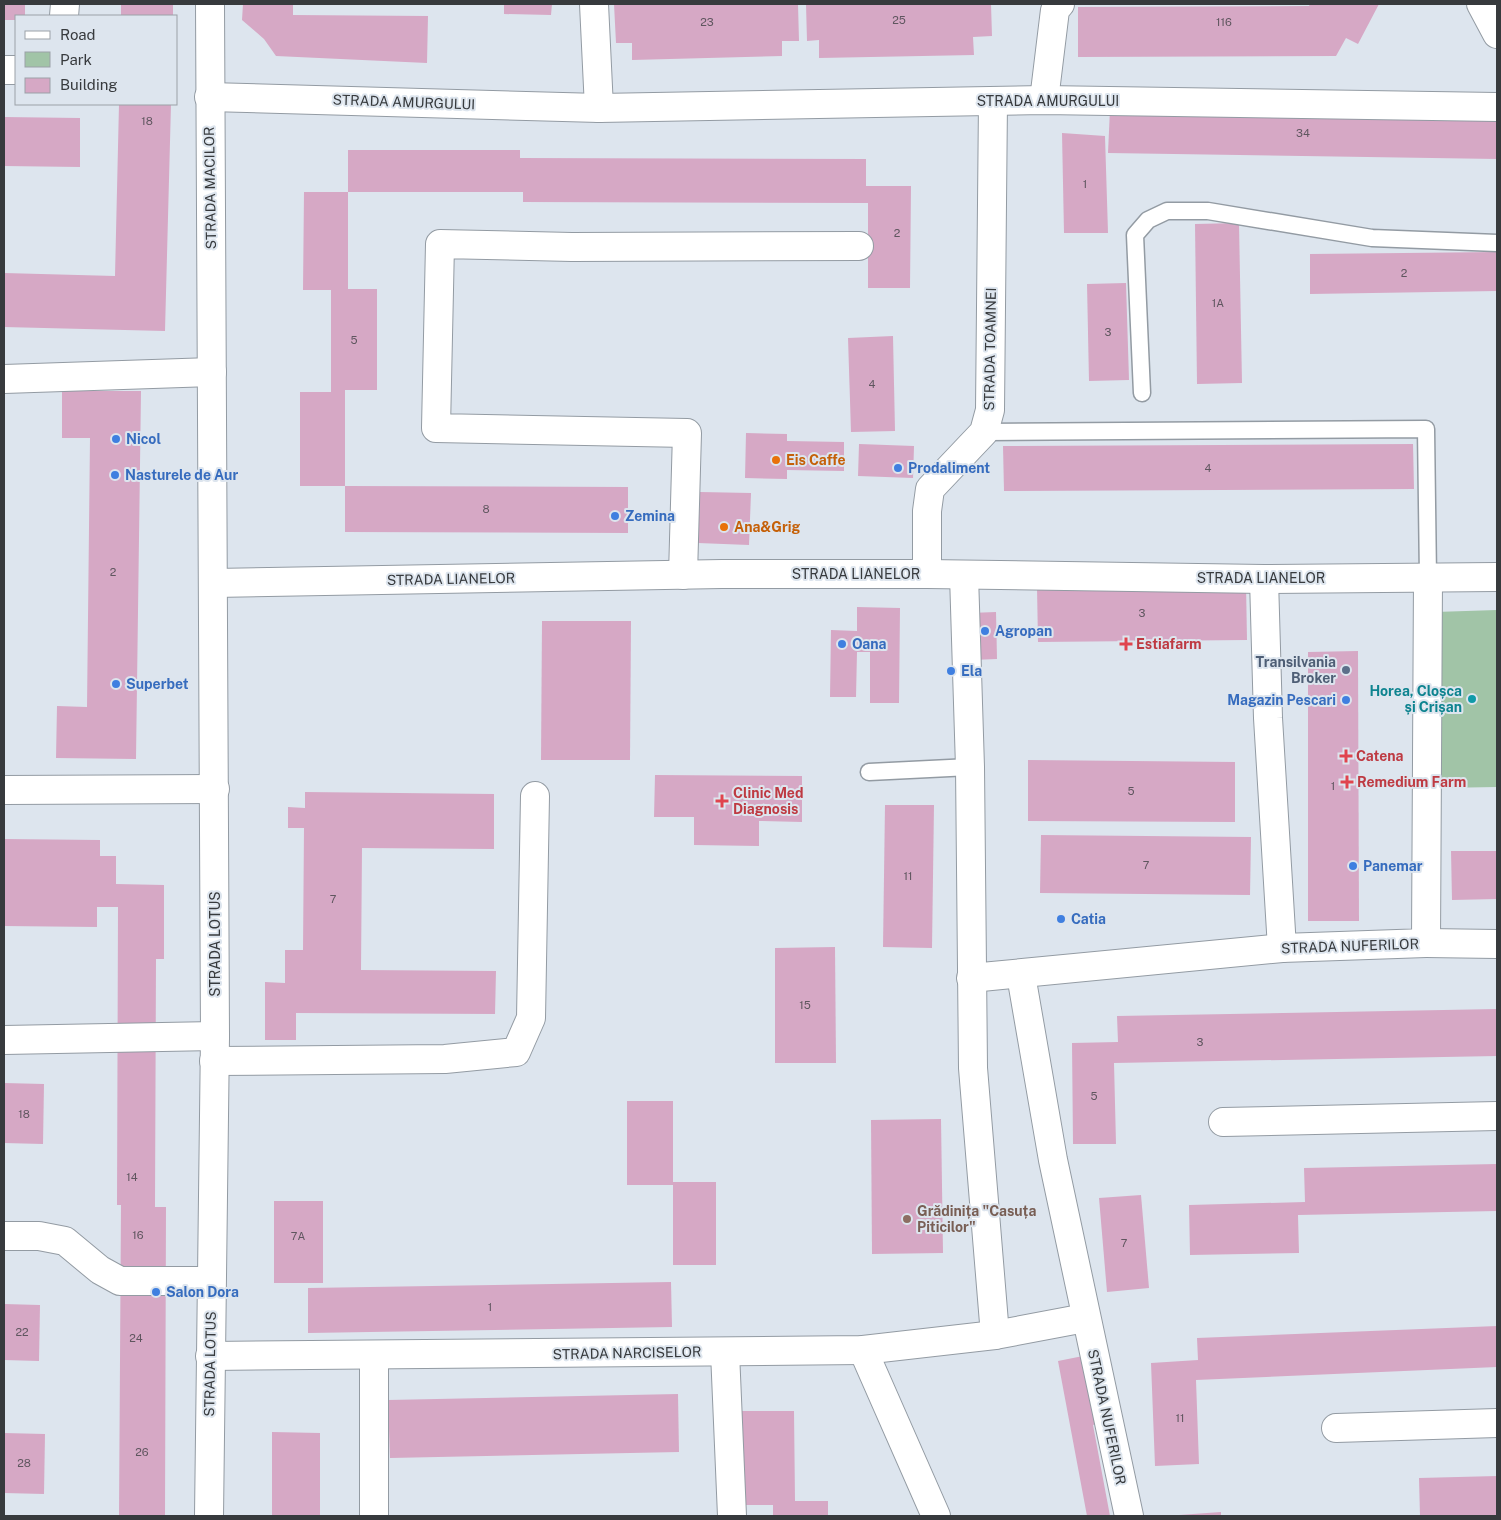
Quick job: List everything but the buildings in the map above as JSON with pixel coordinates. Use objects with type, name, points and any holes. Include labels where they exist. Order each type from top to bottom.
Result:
[{"type":"street","name":"STRADA MACILOR","points":[[210,4],[209,97],[212,372]]},
{"type":"street","points":[[594,4],[599,108]]},
{"type":"street","points":[[1044,100],[1055,10],[1060,4]]},
{"type":"street","points":[[1481,4],[1497,34]]},
{"type":"street","name":"STRADA AMURGULUI","points":[[209,97],[599,108],[1044,100],[1497,107]]},
{"type":"street","name":"STRADA TOAMNEI","points":[[927,574],[927,511],[930,489],[984,432],[990,410],[993,101]]},
{"type":"street","points":[[683,575],[688,433],[436,428],[440,244],[572,247],[859,246]]},
{"type":"street","points":[[4,379],[212,372]]},
{"type":"street","name":"STRADA LOTUS","points":[[209,1516],[215,1048],[212,372]]},
{"type":"street","name":"STRADA LIANELOR","points":[[214,583],[683,575],[927,574],[1264,579],[1497,577]]},
{"type":"street","points":[[964,575],[970,767],[973,1068],[995,1335]]},
{"type":"street","name":"STRADA NUFERILOR","points":[[971,978],[1020,975],[1282,948],[1426,943],[1428,578]]},
{"type":"street","points":[[1264,579],[1268,718],[1282,948]]},
{"type":"street","points":[[4,790],[215,789]]},
{"type":"street","points":[[4,1040],[444,1059],[516,1052],[531,1018],[535,796]]},
{"type":"street","points":[[1426,943],[1497,944]]},
{"type":"street","name":"STRADA NUFERILOR","points":[[1020,975],[1053,1160],[1085,1318],[1129,1516]]},
{"type":"street","points":[[1223,1122],[1497,1116]]},
{"type":"street","points":[[4,1236],[39,1236],[65,1241],[100,1270],[120,1282],[211,1282]]},
{"type":"street","name":"STRADA NARCISELOR","points":[[210,1356],[374,1356],[863,1350],[995,1335],[1085,1318]]},
{"type":"street","points":[[863,1350],[936,1516]]},
{"type":"street","points":[[725,1352],[732,1516]]},
{"type":"street","points":[[374,1356],[374,1516]]},
{"type":"street","points":[[1336,1428],[1497,1423]]},
{"type":"lane","points":[[1142,393],[1135,235],[1148,220],[1167,211],[1208,211],[1372,238],[1497,243]]},
{"type":"lane","points":[[984,432],[1426,428],[1428,578]]},
{"type":"lane","points":[[869,772],[970,767]]},
{"type":"green space","points":[[1497,610],[1497,787],[1438,788],[1435,612]]},
{"type":"place","name":"Nicol","points":[[116,439]]},
{"type":"place","name":"Eis Caffe","points":[[776,460]]},
{"type":"place","name":"Prodaliment","points":[[898,468]]},
{"type":"place","name":"Nasturele de Aur","points":[[115,475]]},
{"type":"place","name":"Zemina","points":[[615,516]]},
{"type":"place","name":"Ana&Grig","points":[[724,527]]},
{"type":"place","name":"Agropan","points":[[985,631]]},
{"type":"place","name":"Oana","points":[[842,644]]},
{"type":"place","name":"Estiafarm","points":[[1126,644]]},
{"type":"place","name":"Transilvania Broker","points":[[1346,670]]},
{"type":"place","name":"Ela","points":[[951,671]]},
{"type":"place","name":"Superbet","points":[[116,684]]},
{"type":"place","name":"Horea, Cloșca și Crișan","points":[[1472,699]]},
{"type":"place","name":"Magazin Pescari","points":[[1346,700]]},
{"type":"place","name":"Catena","points":[[1346,756]]},
{"type":"place","name":"Remedium Farm","points":[[1347,782]]},
{"type":"place","name":"Clinic Med Diagnosis","points":[[722,801]]},
{"type":"place","name":"Panemar","points":[[1353,866]]},
{"type":"place","name":"Catia","points":[[1061,919]]},
{"type":"place","name":"Grădinița \"Casuța Piticilor\"","points":[[907,1219]]},
{"type":"place","name":"Salon Dora","points":[[156,1292]]}]
